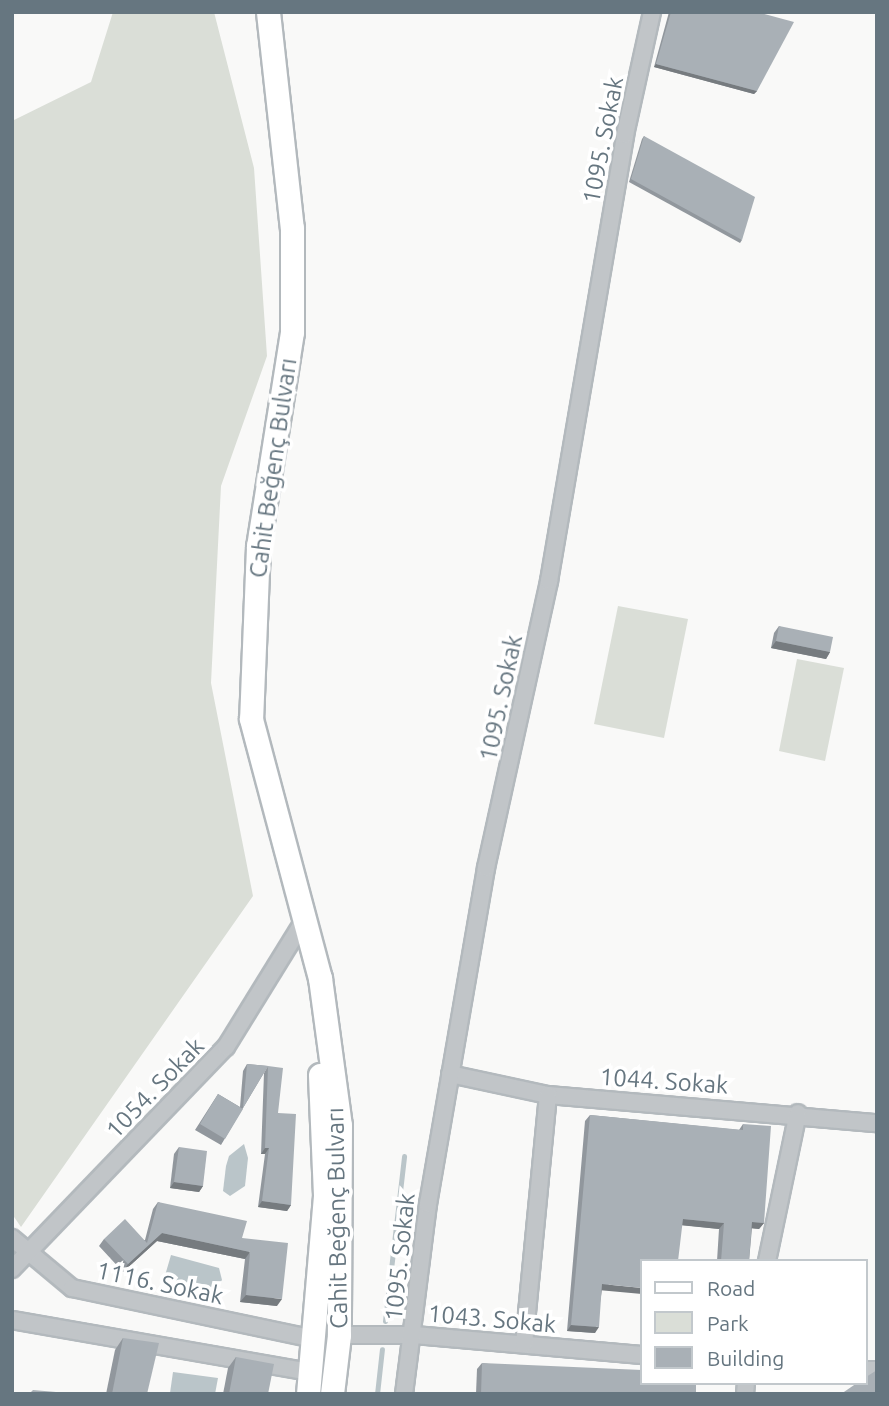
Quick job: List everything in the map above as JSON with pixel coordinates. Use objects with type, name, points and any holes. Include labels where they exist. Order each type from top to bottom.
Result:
[{"type":"main road","name":"Cahit Beğenç Bulvarı","points":[[268,12],[292,228],[292,332],[258,547],[251,719],[320,978],[340,1125],[339,1335],[332,1394]]},
{"type":"main road","name":"Cahit Beğenç Bulvarı","points":[[305,919],[319,1051],[324,1195],[310,1383]]},
{"type":"street","name":"1095. Sokak","points":[[404,1394],[414,1335],[428,1204],[486,868],[549,581],[625,135],[652,12]]},
{"type":"street","name":"1054. Sokak","points":[[12,1269],[226,1047],[305,919]]},
{"type":"street","name":"1044. Sokak","points":[[450,1074],[548,1095],[797,1114],[877,1123]]},
{"type":"street","points":[[524,1344],[548,1095]]},
{"type":"street","points":[[767,1259],[797,1114]]},
{"type":"street","name":"1116. Sokak","points":[[12,1238],[72,1287],[315,1339]]},
{"type":"street","points":[[12,1320],[310,1383]]},
{"type":"street","name":"1043. Sokak","points":[[339,1335],[414,1335],[640,1355]]},
{"type":"green space","points":[[113,12],[214,12],[254,168],[267,356],[221,486],[211,683],[253,896],[21,1227],[12,1214],[12,121],[91,82]]},
{"type":"green space","points":[[618,606],[688,619],[664,738],[594,724]]},
{"type":"green space","points":[[797,659],[844,668],[825,761],[779,751]]},
{"type":"shaded area","points":[[244,1144],[248,1158],[245,1186],[230,1196],[223,1191],[226,1166],[229,1156]]},
{"type":"shaded area","points":[[171,1255],[219,1268],[222,1280],[215,1289],[164,1279]]},
{"type":"shaded area","points":[[173,1372],[218,1378],[215,1394],[170,1393]]},
{"type":"building","points":[[671,12],[757,12],[794,22],[757,91],[656,64]]},
{"type":"building","points":[[644,136],[755,197],[742,240],[631,179]]},
{"type":"building","points":[[779,626],[833,637],[830,652],[776,641]]},
{"type":"building","points":[[247,1064],[268,1066],[243,1108]]},
{"type":"building","points":[[268,1066],[283,1068],[278,1113],[296,1114],[291,1205],[262,1201],[269,1148],[265,1148]]},
{"type":"building","points":[[218,1094],[243,1109],[225,1139],[200,1124]]},
{"type":"building","points":[[590,1115],[743,1130],[743,1124],[771,1126],[764,1223],[752,1222],[749,1259],[721,1259],[724,1223],[683,1219],[678,1259],[640,1259],[640,1288],[602,1284],[599,1327],[571,1325]]},
{"type":"building","points":[[179,1147],[207,1151],[203,1186],[174,1182]]},
{"type":"building","points":[[158,1202],[247,1221],[242,1238],[288,1243],[282,1299],[246,1295],[250,1252],[162,1233],[128,1264],[104,1239],[125,1219],[147,1243]]},
{"type":"building","points":[[123,1338],[159,1343],[147,1394],[112,1394]]},
{"type":"building","points":[[236,1357],[274,1364],[268,1394],[229,1394]]},
{"type":"building","points":[[482,1363],[640,1370],[640,1385],[696,1385],[696,1394],[481,1394]]},
{"type":"building","points":[[877,1370],[877,1394],[841,1394],[854,1385],[868,1385],[868,1376]]},
{"type":"building","points":[[33,1390],[56,1392],[58,1394],[29,1394]]},
{"type":"waterway","points":[[385,1321],[404,1156]]},
{"type":"waterway","points":[[377,1394],[382,1349]]}]
